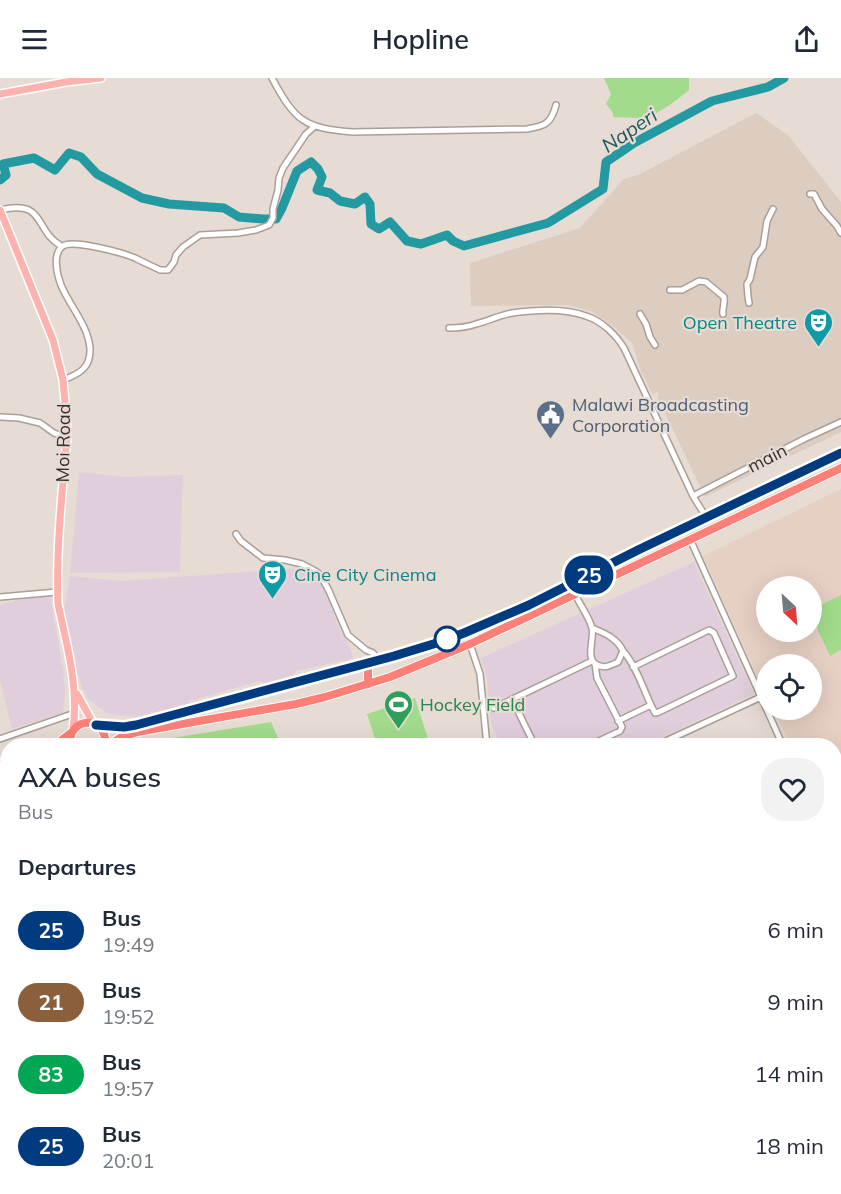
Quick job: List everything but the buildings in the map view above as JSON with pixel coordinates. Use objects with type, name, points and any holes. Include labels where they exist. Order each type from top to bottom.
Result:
[{"type":"highway","points":[[64,738],[82,723],[124,727],[136,725],[440,642],[499,619],[841,453]]},
{"type":"highway","points":[[120,738],[137,732],[296,704],[368,684],[422,665],[841,468]]},
{"type":"highway","points":[[368,663],[368,684]]},
{"type":"highway","points":[[95,724],[106,738]]},
{"type":"highway","points":[[71,738],[72,731]]},
{"type":"main road","points":[[0,95],[66,82],[101,78]]},
{"type":"main road","name":"Moi Road","points":[[0,210],[53,340],[63,380],[67,438],[59,525],[57,604],[74,685]]},
{"type":"main road","points":[[72,731],[75,713],[74,685]]},
{"type":"main road","points":[[74,685],[80,701],[95,724]]},
{"type":"street","points":[[272,78],[286,102],[300,119],[315,126],[352,132],[527,129],[543,126],[553,116],[556,105]]},
{"type":"street","points":[[63,380],[83,370],[90,349],[87,336],[66,297],[57,273],[56,259],[61,246],[69,243],[100,248],[121,253],[160,270],[168,270],[183,247],[200,236],[215,233],[238,233],[269,225],[273,218],[279,178],[283,168],[306,134],[315,126]]},
{"type":"street","points":[[810,194],[813,194],[841,233]]},
{"type":"street","points":[[0,210],[17,207],[34,212],[50,237],[61,246]]},
{"type":"street","points":[[749,303],[747,284],[755,257],[763,247],[767,221],[773,208]]},
{"type":"street","points":[[670,290],[682,290],[699,281],[706,282],[724,297],[723,314]]},
{"type":"street","points":[[449,328],[475,325],[511,313],[549,310],[587,316],[606,328],[617,337],[624,348],[693,496],[706,517]]},
{"type":"street","points":[[640,314],[655,345]]},
{"type":"street","points":[[1,417],[40,423],[54,433],[67,438]]},
{"type":"street","name":"main","points":[[693,496],[841,422]]},
{"type":"street","points":[[236,534],[241,541],[263,558],[302,564],[317,572],[329,591],[348,635],[373,653],[378,660]]},
{"type":"street","points":[[690,539],[756,683]]},
{"type":"street","points":[[0,597],[57,592]]},
{"type":"street","points":[[575,594],[592,628],[590,654],[597,678],[622,727],[620,731],[605,738]]},
{"type":"street","points":[[592,628],[604,633],[620,645],[628,656],[633,667],[651,705],[655,712],[733,676],[714,633],[709,630],[633,667]]},
{"type":"street","points":[[470,644],[480,674],[486,738]]},
{"type":"street","points":[[594,663],[608,667],[618,662],[623,651]]},
{"type":"street","points":[[494,708],[594,663]]},
{"type":"street","points":[[512,699],[531,738]]},
{"type":"street","points":[[672,738],[756,699]]},
{"type":"street","points":[[618,721],[651,705]]},
{"type":"street","points":[[3,738],[75,713]]},
{"type":"street","points":[[772,720],[780,738]]},
{"type":"shaded area","points":[[756,113],[788,135],[841,202],[841,432],[705,497],[657,396],[659,394],[657,392],[653,395],[641,371],[632,343],[591,311],[568,305],[471,306],[470,263],[580,228],[624,179],[640,174]]},
{"type":"shaded area","points":[[79,472],[125,477],[183,475],[180,572],[70,573]]},
{"type":"shaded area","points":[[841,489],[841,738],[787,738],[778,720],[822,720],[822,654],[756,654],[756,674],[703,556]]},
{"type":"shaded area","points":[[694,562],[754,694],[660,738],[498,738],[491,724],[487,679],[481,658]]},
{"type":"shaded area","points":[[303,568],[324,584],[337,624],[350,647],[353,658],[297,671],[292,676],[264,683],[260,681],[189,701],[189,704],[137,717],[108,714],[87,698],[79,679],[74,652],[66,630],[64,610],[70,576],[121,581]]},
{"type":"shaded area","points":[[50,594],[63,670],[65,689],[63,713],[12,729],[0,680],[0,605]]},
{"type":"green space","points":[[604,78],[689,78],[689,90],[665,108],[645,117],[613,117],[613,113],[606,104],[611,94]]},
{"type":"green space","points":[[841,595],[841,650],[830,656],[822,639],[822,604]]},
{"type":"green space","name":"Hockey Field","points":[[415,698],[428,738],[375,738],[367,714]]},
{"type":"green space","points":[[271,722],[278,738],[172,738]]},
{"type":"waterway","name":"Naperi","points":[[0,180],[6,175],[3,164],[34,158],[55,170],[69,153],[81,157],[97,174],[142,198],[169,204],[224,208],[239,217],[276,219],[297,171],[311,162],[322,177],[317,190],[330,193],[340,201],[355,204],[365,197],[370,204],[371,224],[379,229],[390,222],[407,241],[421,244],[447,235],[464,246],[548,223],[603,189],[606,162],[634,143],[712,101],[768,87],[784,78]]},
{"type":"bus line","name":"25","points":[[96,725],[124,727],[136,725],[440,642],[529,605],[841,453]]},
{"type":"place","name":"Open Theatre","points":[[818,348]]},
{"type":"place","name":"Malawi Broadcasting Corporation","points":[[551,440]]},
{"type":"place","name":"Cine City Cinema","points":[[273,600]]},
{"type":"place","name":"Hockey Field","points":[[399,730]]}]
